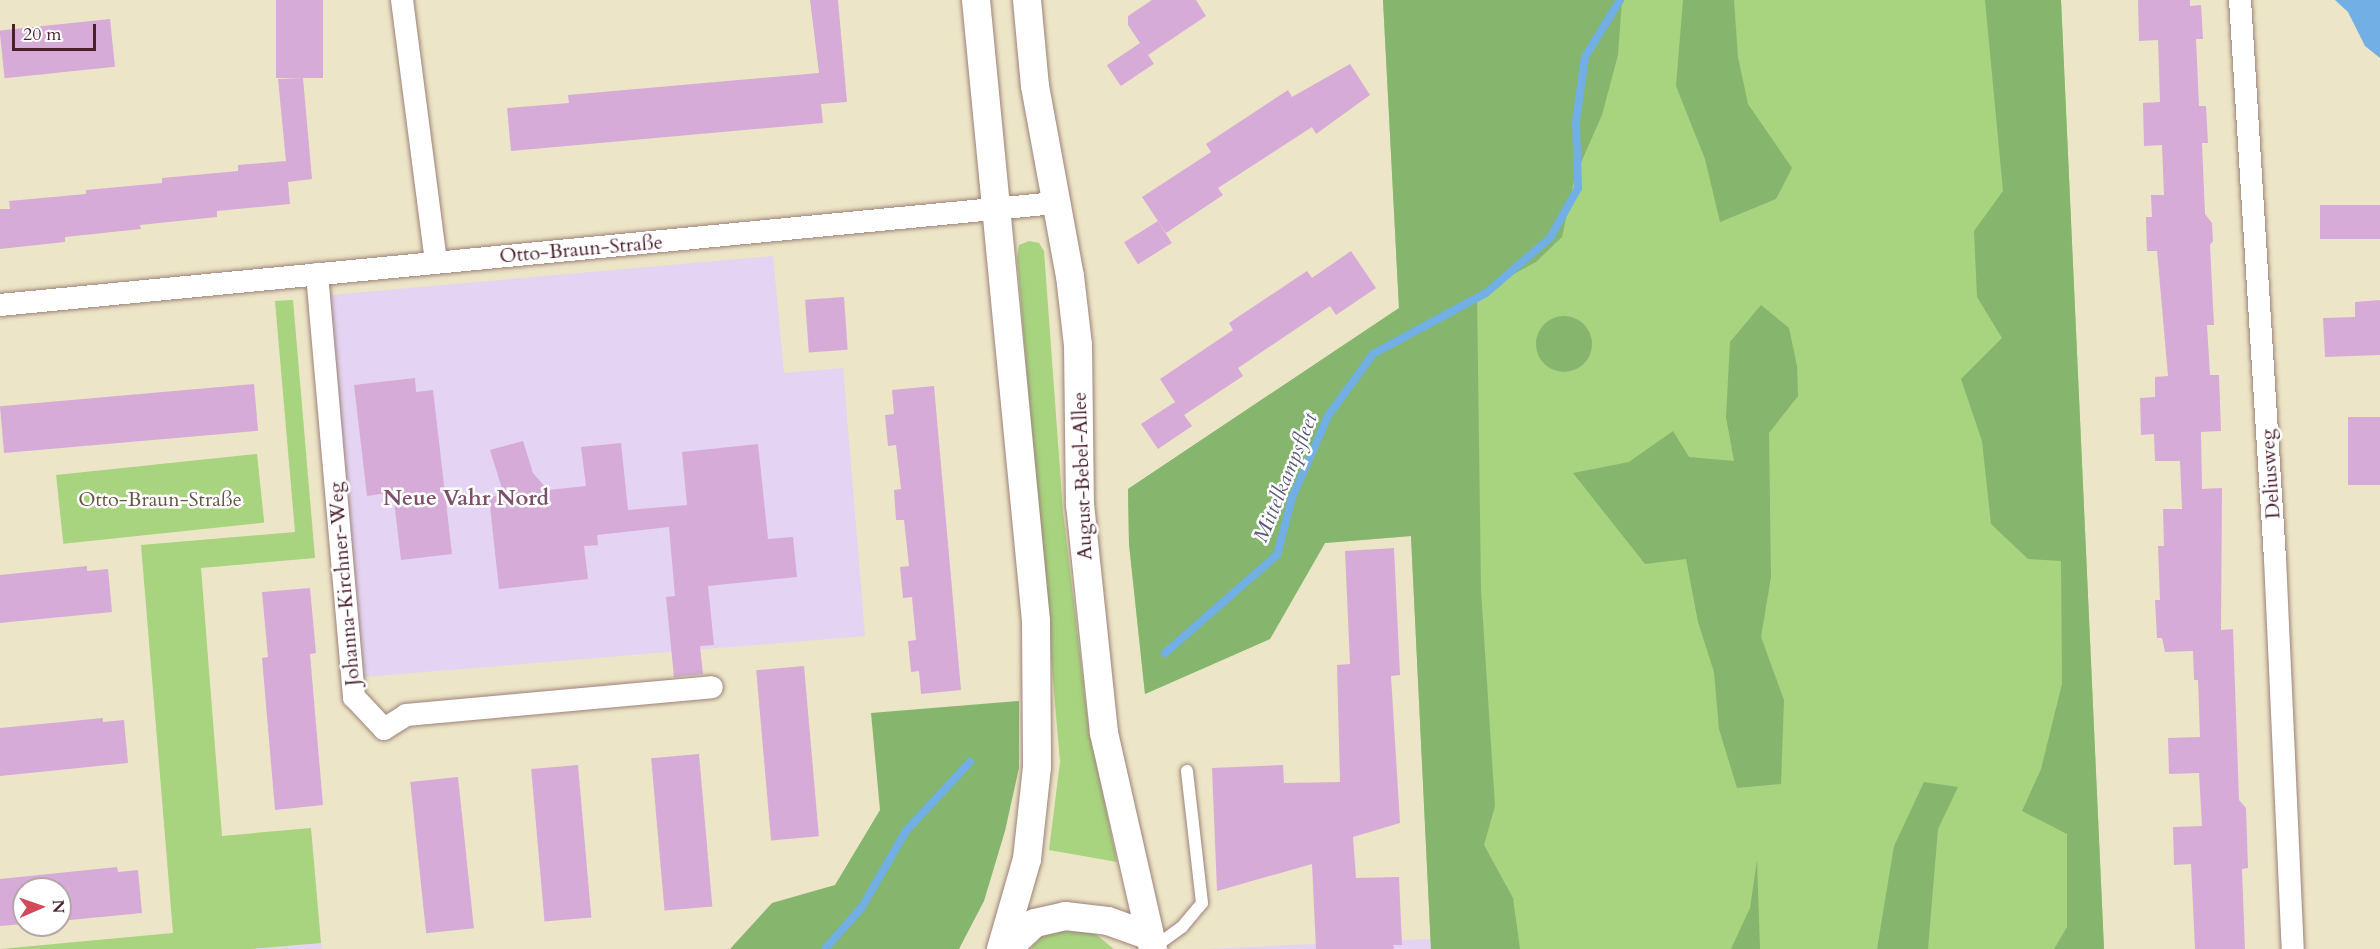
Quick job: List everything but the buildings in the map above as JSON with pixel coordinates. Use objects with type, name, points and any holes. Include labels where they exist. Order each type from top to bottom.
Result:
[{"type":"street","points":[[402,0],[436,262]]},
{"type":"street","points":[[976,0],[1036,643],[1036,767],[1027,859],[1001,949]]},
{"type":"street","name":"August-Bebel-Allee","points":[[1027,0],[1035,86],[1070,276],[1078,345],[1080,504],[1104,733],[1151,944]]},
{"type":"street","name":"Deliusweg","points":[[2240,0],[2275,559],[2293,949]]},
{"type":"street","name":"Otto-Braun-Straße","points":[[0,304],[1055,203]]},
{"type":"street","name":"Johanna-Kirchner-Weg","points":[[317,274],[354,697],[384,729],[406,715],[712,687]]},
{"type":"street","points":[[1007,949],[1035,923],[1065,916],[1108,921],[1151,944]]},
{"type":"lane","points":[[1151,944],[1182,927],[1202,903],[1187,771]]},
{"type":"shaded area","points":[[773,256],[784,373],[843,368],[865,636],[364,677],[330,295]]},
{"type":"shaded area","points":[[1430,939],[1431,949],[1205,949]]},
{"type":"shaded area","points":[[321,943],[322,949],[251,949]]},
{"type":"green space","points":[[1383,0],[2061,0],[2104,949],[1431,949],[1411,536],[1325,543],[1270,639],[1145,694],[1129,544],[1128,489],[1399,308]]},
{"type":"green space","points":[[1383,0],[1622,0],[1618,55],[1602,115],[1575,176],[1562,237],[1536,262],[1477,294],[1481,590],[1495,806],[1484,845],[1513,898],[1520,949],[1431,949],[1411,536],[1325,543],[1270,639],[1145,694],[1129,544],[1128,489],[1399,308]]},
{"type":"green space","points":[[1683,0],[1734,0],[1738,57],[1748,104],[1792,168],[1776,199],[1720,222],[1705,159],[1676,86]]},
{"type":"green space","points":[[1985,0],[2061,0],[2104,949],[2054,949],[2067,927],[2067,834],[2022,811],[2041,769],[2062,684],[2061,561],[2028,559],[1991,524],[1982,441],[1961,379],[2002,338],[1977,297],[1974,231],[2003,191]]},
{"type":"green space","points":[[1029,241],[1039,243],[1044,251],[1063,511],[1088,722],[1117,862],[1049,850],[1060,762],[1017,257],[1019,245]]},
{"type":"green space","points":[[293,300],[315,558],[201,568],[222,836],[311,828],[321,943],[251,949],[0,949],[173,933],[141,545],[295,532],[275,301]]},
{"type":"green space","points":[[1761,305],[1789,328],[1797,366],[1798,396],[1769,433],[1771,577],[1761,637],[1784,700],[1781,784],[1737,788],[1719,729],[1714,672],[1698,622],[1686,559],[1645,564],[1573,473],[1629,462],[1673,431],[1689,457],[1734,461],[1726,417],[1730,342]]},
{"type":"green space","points":[[1558,316],[1570,316],[1580,320],[1588,328],[1592,344],[1588,360],[1580,368],[1570,372],[1558,372],[1548,368],[1540,360],[1536,350],[1536,338],[1540,328],[1548,320]]},
{"type":"green space","name":"Otto-Braun-Straße","points":[[257,454],[264,523],[63,544],[56,475]]},
{"type":"green space","points":[[1019,701],[1019,768],[1005,831],[984,901],[959,949],[730,949],[772,903],[835,885],[880,810],[871,713]]},
{"type":"green space","points":[[1924,782],[1958,787],[1938,829],[1928,949],[1877,949],[1894,846]]},
{"type":"green space","points":[[1757,860],[1760,949],[1731,949],[1750,908]]},
{"type":"green space","points":[[1073,928],[1093,932],[1114,949],[1030,949],[1046,932]]},
{"type":"water","points":[[2335,0],[2380,0],[2380,58],[2365,46],[2348,12]]},
{"type":"waterway","name":"Mittelkampsfleet","points":[[1165,653],[1277,555],[1292,498],[1328,416],[1373,354],[1486,293],[1550,238],[1578,188],[1576,122],[1585,57],[1620,0]]},
{"type":"waterway","name":"Mittelkampsfleet","points":[[825,949],[862,907],[906,831],[970,762]]},
{"type":"district","name":"Neue Vahr Nord","points":[[466,499]]}]
